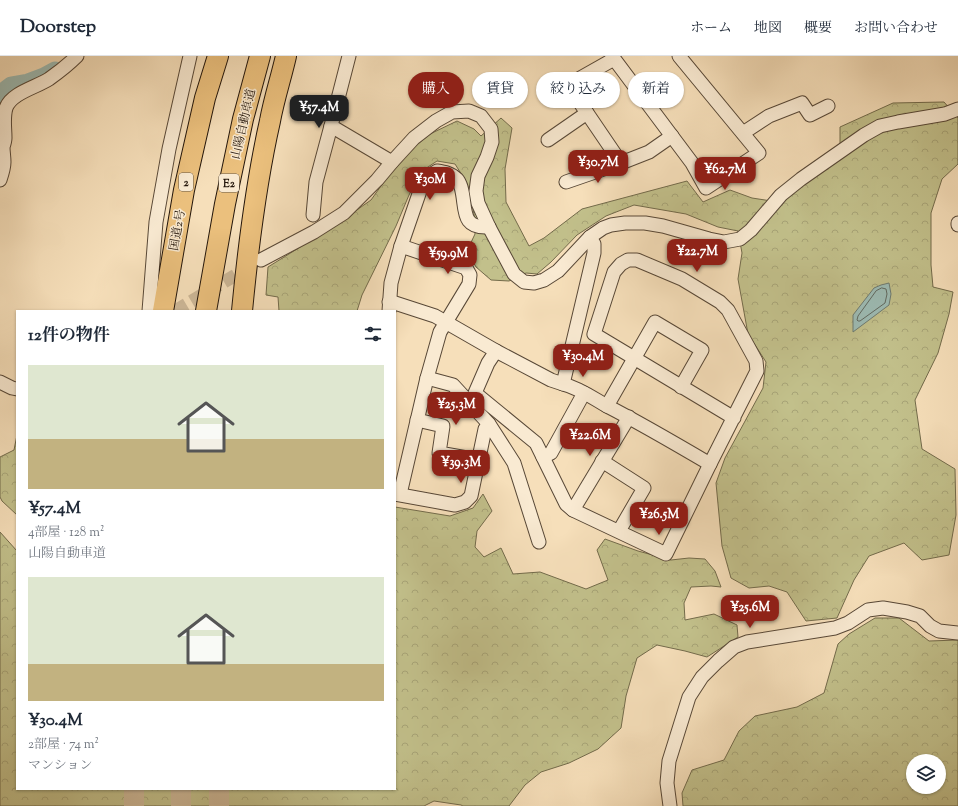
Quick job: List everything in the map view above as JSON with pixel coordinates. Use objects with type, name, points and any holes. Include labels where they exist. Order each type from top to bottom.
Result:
[{"type":"highway","name":"国道2号","points":[[163,310],[184,190],[205,98],[218,56]]},
{"type":"highway","name":"山陽自動車道","points":[[206,310],[224,204],[243,119],[260,56]]},
{"type":"highway","name":"山陽自動車道","points":[[242,310],[247,262],[259,180],[270,121],[286,56]]},
{"type":"street","points":[[0,180],[4,163],[4,120],[6,108],[9,102],[61,71],[77,56]]},
{"type":"street","points":[[149,310],[156,222],[169,149],[190,56]]},
{"type":"street","points":[[313,215],[316,182],[349,56]]},
{"type":"street","points":[[621,163],[568,85],[613,58],[692,163],[706,188],[759,153],[678,56]]},
{"type":"street","points":[[743,134],[769,116],[802,103],[810,115],[828,106]]},
{"type":"street","points":[[261,260],[314,232],[344,213],[377,180],[414,138],[436,121],[452,112],[469,111],[481,116],[491,129],[492,142],[478,176],[476,191],[478,203],[514,274],[524,282],[534,284],[544,280],[558,271],[590,237],[603,228],[611,225],[625,222],[645,223],[663,226],[724,242],[740,239],[751,230],[781,195],[801,179],[880,126],[945,114],[958,108]]},
{"type":"street","points":[[548,140],[587,113]]},
{"type":"street","points":[[331,126],[392,162]]},
{"type":"street","points":[[566,182],[649,152],[672,136]]},
{"type":"street","points":[[389,307],[391,283],[401,246],[421,188],[428,176],[437,170],[449,173],[458,180],[462,192],[464,214],[471,224],[480,227],[489,227]]},
{"type":"street","points":[[563,384],[594,253],[594,244],[590,237]]},
{"type":"street","points":[[401,246],[466,268],[470,275],[469,284],[440,332],[397,494],[455,504],[465,502],[472,496],[485,428],[489,424]]},
{"type":"street","points":[[496,352],[488,363],[475,393],[536,444],[566,504],[573,510],[666,554],[758,371],[756,361],[728,310],[720,302],[682,279],[637,260],[628,260],[621,264],[614,272],[594,334],[734,418]]},
{"type":"street","points":[[389,307],[395,303],[435,316],[496,352],[551,380],[574,386],[710,464]]},
{"type":"street","points":[[607,406],[655,322],[702,350],[681,387]]},
{"type":"street","points":[[427,378],[453,384],[489,424],[514,463],[540,542]]},
{"type":"street","points":[[0,382],[16,389]]},
{"type":"street","points":[[543,457],[551,453],[584,393]]},
{"type":"street","points":[[573,510],[629,417]]},
{"type":"street","points":[[417,420],[443,426],[439,453],[478,460]]},
{"type":"street","points":[[602,461],[644,488],[619,531]]},
{"type":"street","points":[[670,806],[667,783],[669,761],[689,697],[702,677],[734,647],[747,642],[835,628],[848,623],[868,610],[883,608],[920,616],[930,626],[939,631],[958,632]]},
{"type":"green space","points":[[944,102],[958,118],[958,164],[942,179],[931,213],[931,265],[933,287],[953,292],[949,314],[938,353],[915,400],[922,449],[955,469],[956,515],[949,555],[922,560],[904,543],[869,556],[854,580],[837,618],[806,621],[787,592],[769,586],[749,588],[731,578],[722,546],[716,483],[725,458],[763,388],[766,362],[748,334],[738,279],[742,253],[738,231],[718,227],[686,214],[634,205],[606,216],[577,235],[537,274],[526,273],[509,281],[491,280],[476,267],[467,251],[475,234],[474,214],[467,183],[455,164],[437,161],[422,171],[409,195],[396,226],[362,295],[357,310],[279,310],[278,297],[266,295],[268,267],[334,226],[371,200],[401,158],[430,134],[457,121],[474,129],[481,136],[501,118],[512,128],[505,169],[506,202],[529,246],[544,238],[582,209],[687,181],[703,202],[730,190],[752,198],[778,202],[831,166],[840,143],[840,127],[893,103]]},
{"type":"green space","points":[[16,440],[16,514],[2,501],[0,497],[0,457],[14,450]]},
{"type":"green space","points":[[483,494],[492,511],[477,531],[475,547],[484,557],[501,548],[513,574],[540,572],[586,589],[608,580],[597,550],[605,539],[638,551],[671,560],[689,558],[705,559],[715,571],[721,587],[691,587],[684,603],[685,620],[714,614],[737,625],[738,637],[707,657],[657,645],[637,658],[626,696],[621,728],[598,749],[569,763],[541,772],[525,785],[509,806],[463,806],[434,801],[424,806],[0,806],[0,532],[16,550],[16,790],[396,790],[396,507],[450,516],[473,508]]},
{"type":"green space","points":[[875,618],[899,618],[929,641],[958,640],[958,806],[683,806],[682,793],[692,770],[724,760],[739,731],[755,716],[797,707],[824,693],[838,644],[849,634]]},
{"type":"water","points":[[889,283],[891,294],[889,305],[853,332],[853,315],[874,288]]},
{"type":"waterway","points":[[0,96],[3,91],[11,85],[28,82],[55,70]]},
{"type":"tunnel","points":[[177,310],[251,266]]},
{"type":"tunnel","points":[[134,790],[134,806]]},
{"type":"tunnel","points":[[181,790],[181,806]]},
{"type":"tunnel","points":[[219,790],[219,806]]}]
